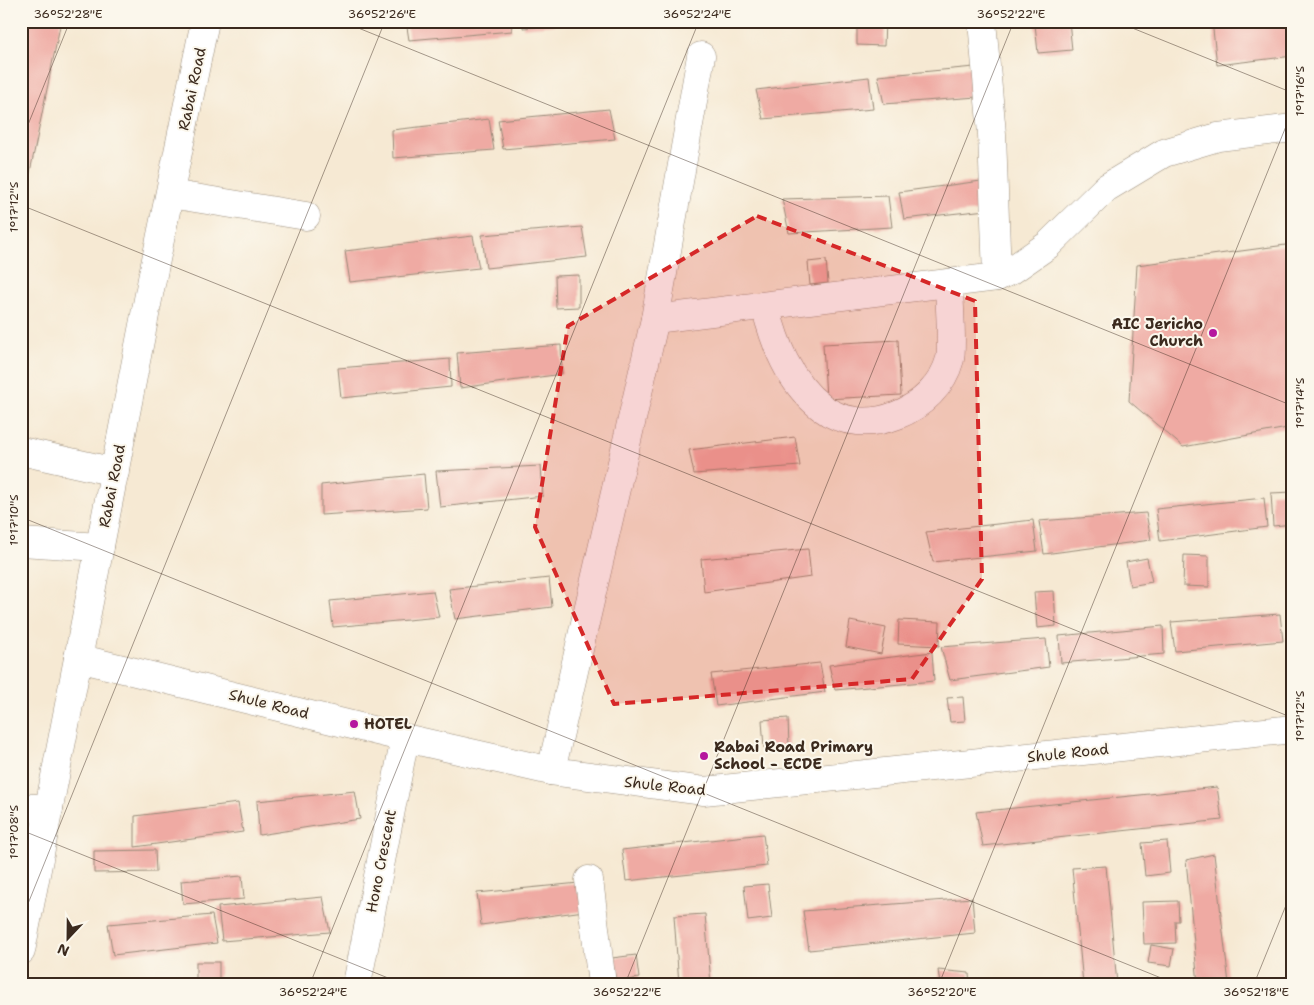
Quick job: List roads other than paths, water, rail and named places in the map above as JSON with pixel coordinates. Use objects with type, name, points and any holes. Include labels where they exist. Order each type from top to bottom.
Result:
[{"type":"street","name":"Rabai Road","points":[[21,951],[205,21]]},
{"type":"street","points":[[982,21],[992,134],[998,277]]},
{"type":"street","points":[[552,771],[655,319],[701,56]]},
{"type":"street","points":[[655,319],[998,277],[1048,244],[1106,188],[1164,153],[1218,136],[1293,128]]},
{"type":"street","points":[[170,194],[306,216]]},
{"type":"street","points":[[765,306],[775,345],[786,367],[797,383],[821,407],[839,417],[881,420],[900,416],[918,405],[937,385],[950,358],[949,283]]},
{"type":"street","points":[[21,451],[115,472]]},
{"type":"street","points":[[21,542],[100,547]]},
{"type":"street","name":"Shule Road","points":[[78,658],[405,738],[552,771],[704,791],[1293,729]]},
{"type":"street","name":"Hono Crescent","points":[[357,984],[405,738]]},
{"type":"street","points":[[21,807],[49,809]]},
{"type":"street","points":[[589,880],[602,984]]},
{"type":"place","name":"AIC Jericho Church","points":[[1213,333]]},
{"type":"place","name":"HOTEL","points":[[354,724]]},
{"type":"place","name":"Rabai Road Primary School - ECDE","points":[[704,756]]}]
